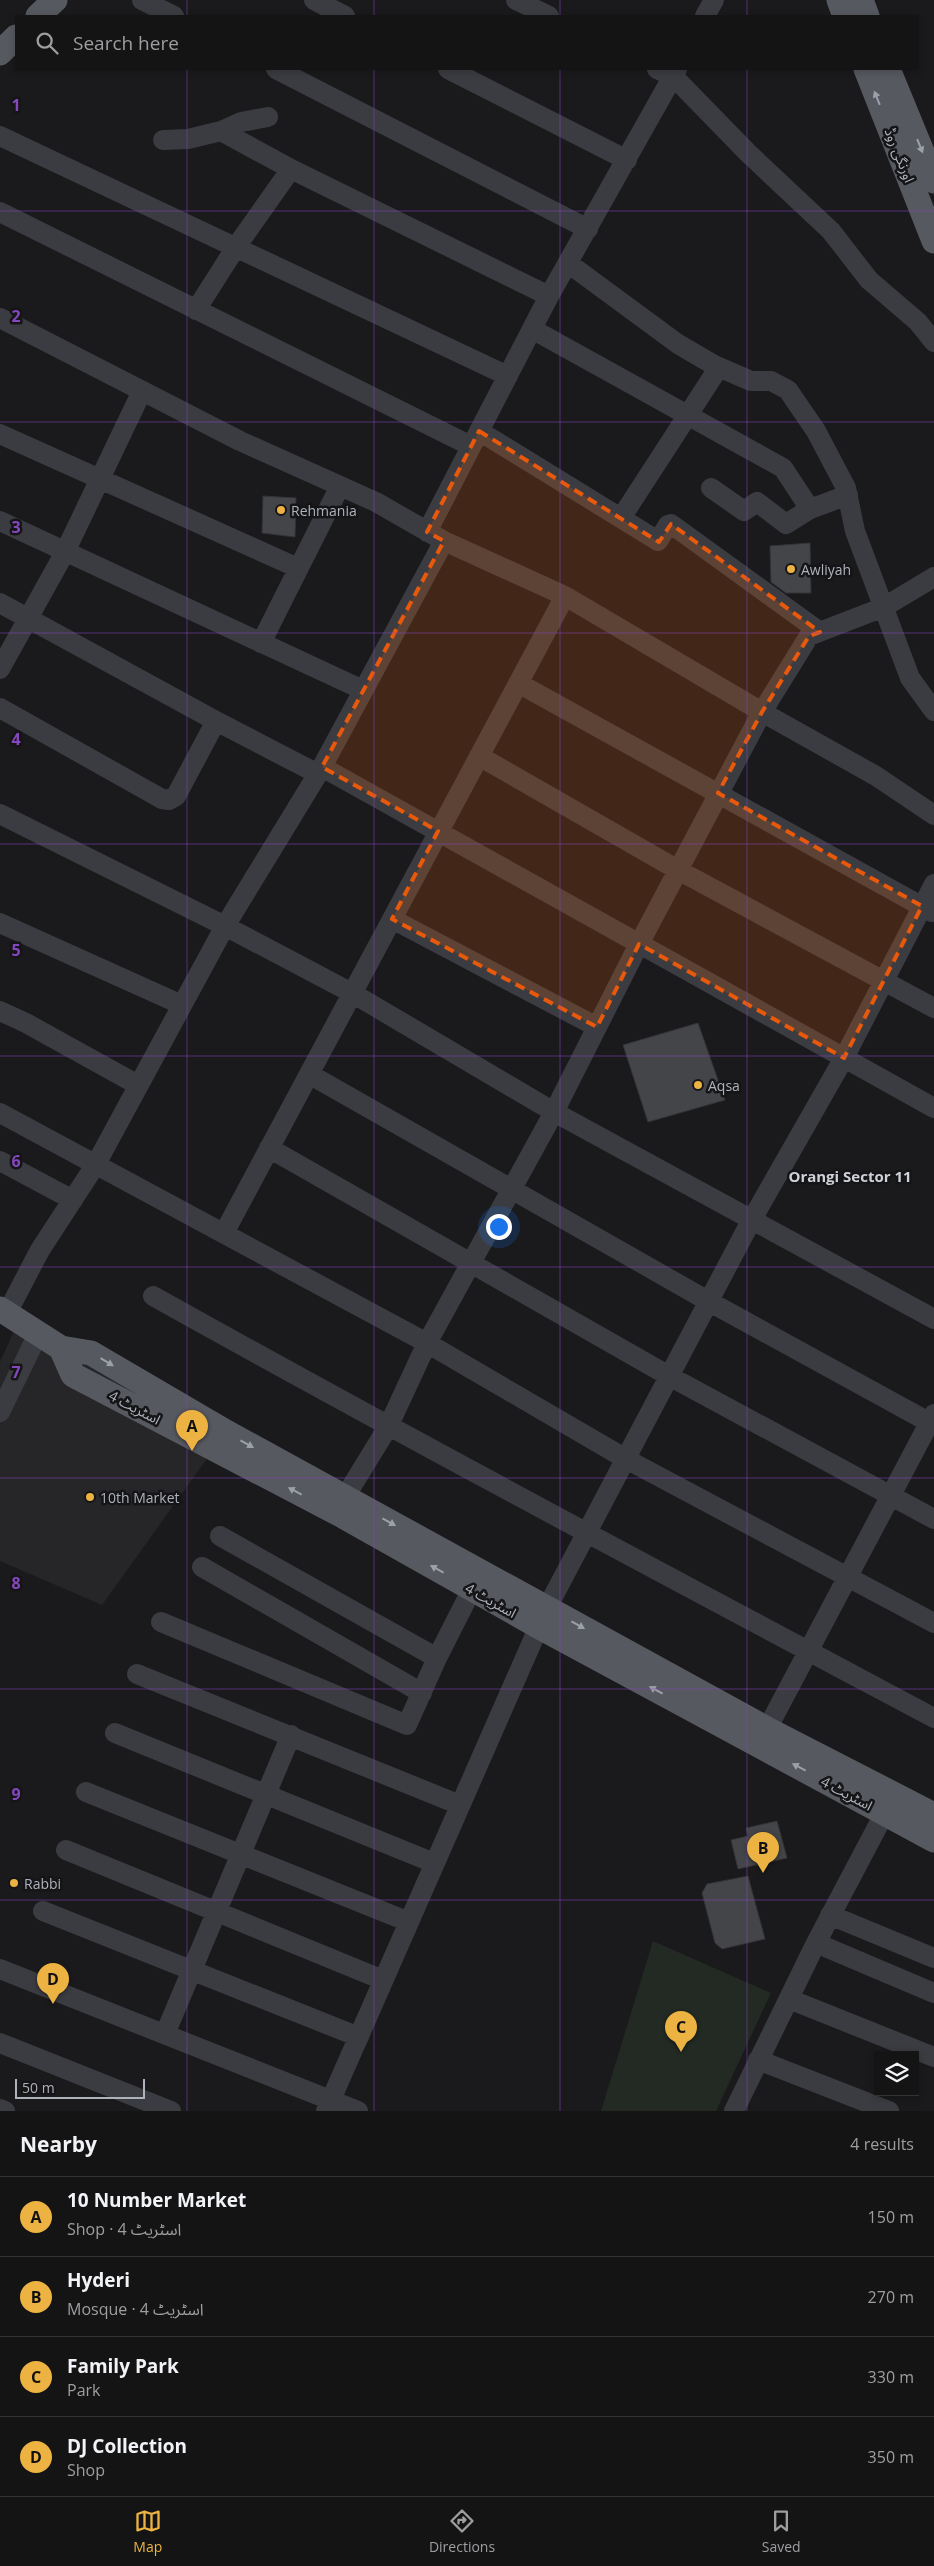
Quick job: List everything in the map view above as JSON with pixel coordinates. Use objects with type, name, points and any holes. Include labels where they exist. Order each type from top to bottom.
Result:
[{"type":"main road","points":[[39,15],[55,0]]},
{"type":"main road","points":[[838,0],[845,15]]},
{"type":"main road","points":[[860,0],[867,15]]},
{"type":"main road","points":[[0,53],[15,38]]},
{"type":"main road","name":"اورنگی روڈ","points":[[866,70],[934,242]]},
{"type":"main road","points":[[888,70],[934,181]]},
{"type":"main road","name":"اسٹریٹ 4","points":[[4,1311],[61,1348],[91,1353],[226,1432],[345,1498],[542,1617],[890,1804],[934,1816]]},
{"type":"main road","name":"اسٹریٹ 4","points":[[61,1348],[73,1375],[343,1516],[472,1589],[542,1617],[767,1728],[890,1804],[934,1840]]},
{"type":"street","points":[[142,0],[172,15]]},
{"type":"street","points":[[314,0],[344,15]]},
{"type":"street","points":[[516,0],[547,15]]},
{"type":"street","points":[[278,70],[588,229]]},
{"type":"street","points":[[450,70],[627,160]]},
{"type":"street","points":[[4,1311],[40,1250],[96,1164],[225,926],[320,771],[363,690],[436,536],[475,439],[549,296],[627,160],[669,71],[748,153],[831,231],[869,280],[918,322],[934,342]]},
{"type":"street","points":[[163,140],[188,139],[221,132],[241,122],[268,117]]},
{"type":"street","points":[[221,132],[292,170],[549,296]]},
{"type":"street","points":[[0,136],[508,376]]},
{"type":"street","points":[[196,310],[236,247],[292,170]]},
{"type":"street","points":[[0,212],[196,310],[475,439],[621,518],[658,541],[671,524],[820,632]]},
{"type":"street","points":[[568,263],[678,344],[719,367],[750,381],[772,381],[788,390],[816,431],[848,495],[855,531],[910,678],[934,711]]},
{"type":"street","points":[[0,318],[240,441],[376,502],[436,536],[565,596],[762,712],[876,776],[934,815]]},
{"type":"street","points":[[532,330],[783,468],[810,509]]},
{"type":"street","points":[[621,518],[719,367]]},
{"type":"street","points":[[0,669],[30,619],[65,552],[142,391]]},
{"type":"street","points":[[0,434],[298,568]]},
{"type":"street","points":[[261,643],[340,486]]},
{"type":"street","points":[[711,488],[744,510],[757,502],[786,524],[810,509],[848,495]]},
{"type":"street","points":[[0,522],[363,690]]},
{"type":"street","points":[[345,1498],[388,1427],[427,1343],[554,1112],[718,793],[762,712],[809,636],[884,608],[934,577]]},
{"type":"street","points":[[224,1233],[565,596]]},
{"type":"street","points":[[0,603],[216,722],[320,771],[438,831],[934,1108]]},
{"type":"street","points":[[518,683],[928,909]]},
{"type":"street","points":[[0,708],[162,799],[169,800],[176,796],[216,722]]},
{"type":"street","points":[[479,756],[678,870],[934,1008]]},
{"type":"street","points":[[1,818],[225,926],[352,993],[554,1112],[934,1320]]},
{"type":"street","points":[[328,2105],[542,1617],[751,1220],[844,1058],[884,980],[928,909],[934,884]]},
{"type":"street","points":[[392,919],[597,1027]]},
{"type":"street","points":[[0,923],[182,1005]]},
{"type":"street","points":[[0,1011],[26,1023],[138,1085]]},
{"type":"street","points":[[309,1074],[708,1301],[932,1420],[767,1728]]},
{"type":"street","points":[[0,1114],[427,1343],[626,1459],[934,1623]]},
{"type":"street","points":[[270,1148],[670,1376],[934,1519]]},
{"type":"street","points":[[0,1161],[73,1200]]},
{"type":"street","points":[[153,1296],[388,1427],[588,1531],[934,1718]]},
{"type":"street","points":[[3,1399],[38,1334]]},
{"type":"street","points":[[220,1536],[437,1658]]},
{"type":"street","points":[[202,1567],[422,1693]]},
{"type":"street","points":[[161,1622],[407,1725],[437,1658],[472,1589]]},
{"type":"street","points":[[137,1674],[460,1805]]},
{"type":"street","points":[[115,1733],[434,1863]]},
{"type":"street","points":[[165,2034],[291,1735]]},
{"type":"street","points":[[86,1792],[409,1922]]},
{"type":"street","points":[[734,2111],[830,1915],[890,1804]]},
{"type":"street","points":[[66,1850],[383,1980]]},
{"type":"street","points":[[43,1911],[358,2036]]},
{"type":"street","points":[[830,1915],[934,1958]]},
{"type":"street","points":[[816,1943],[934,1993]]},
{"type":"street","points":[[1,1971],[165,2034],[328,2105],[358,2111]]},
{"type":"street","points":[[789,1999],[934,2056]]},
{"type":"street","points":[[0,2043],[171,2111]]},
{"type":"street","points":[[758,2060],[889,2111]]},
{"type":"street","points":[[0,2109],[5,2111]]},
{"type":"highlighted area","points":[[479,431],[659,542],[671,524],[820,632],[809,636],[762,712],[718,793],[922,906],[844,1058],[639,944],[597,1027],[392,919],[438,831],[322,767],[444,541],[427,532]]},
{"type":"shaded area","name":"10th Market","points":[[19,1320],[226,1432],[102,1605],[0,1561],[0,1362]]},
{"type":"shaded area","points":[[653,1941],[771,1993],[716,2111],[601,2111]]},
{"type":"building","points":[[263,496],[296,498],[295,537],[262,533]]},
{"type":"building","name":"Awliyah","points":[[810,543],[811,593],[786,593],[771,582],[770,546]]},
{"type":"building","points":[[698,1023],[725,1100],[648,1122],[623,1045]]},
{"type":"building","points":[[777,1821],[787,1858],[738,1869],[731,1840],[748,1836],[746,1828]]},
{"type":"building","points":[[748,1876],[765,1939],[722,1949],[715,1943],[702,1893],[707,1884]]},
{"type":"place","name":"Rehmania","points":[[281,510]]},
{"type":"place","name":"Awliyah","points":[[791,569]]},
{"type":"place","name":"Aqsa","points":[[698,1085]]},
{"type":"place","name":"10 Number Market","points":[[192,1451]]},
{"type":"place","name":"10th Market","points":[[90,1497]]},
{"type":"place","name":"Hyderi","points":[[763,1873]]},
{"type":"place","name":"Rabbi","points":[[14,1883]]},
{"type":"place","name":"DJ Collection","points":[[53,2004]]},
{"type":"place","name":"Family Park","points":[[681,2052]]},
{"type":"district","name":"Orangi Sector 11","points":[[850,1176]]}]
